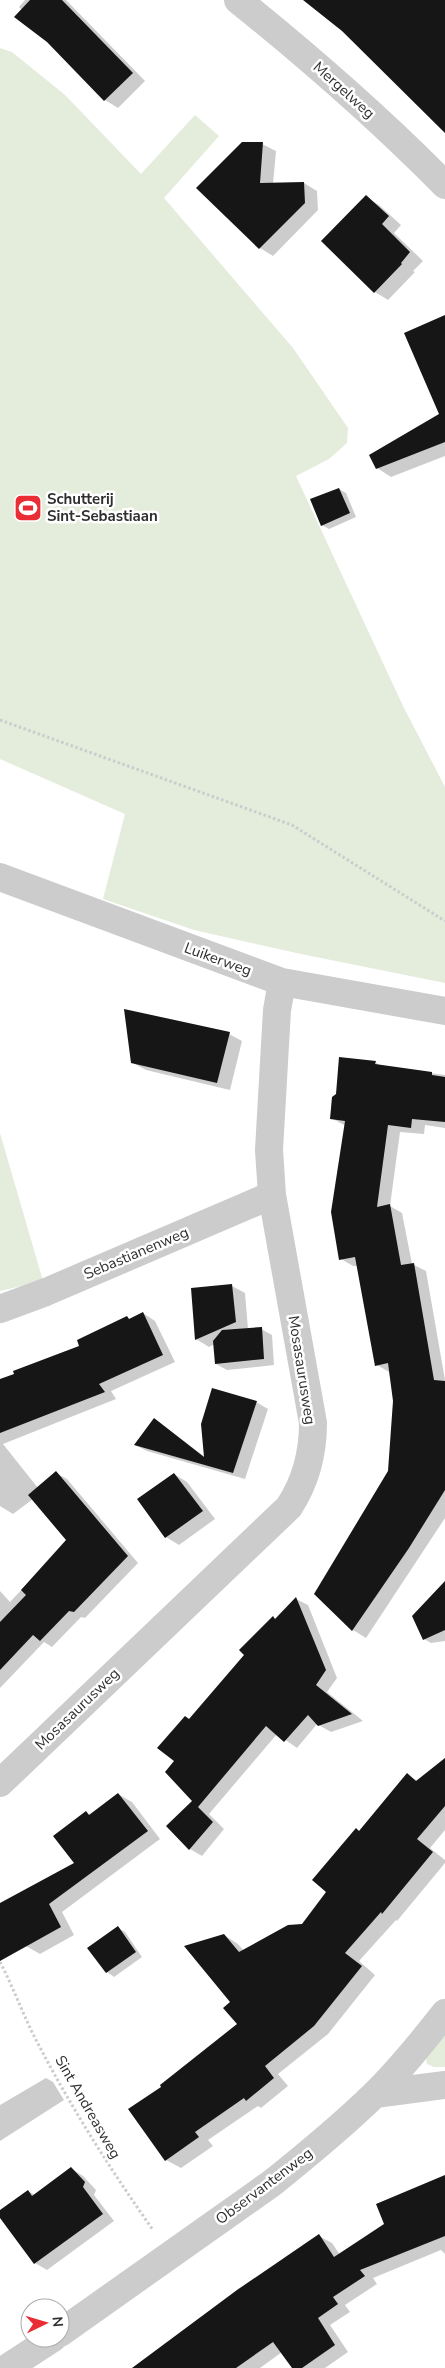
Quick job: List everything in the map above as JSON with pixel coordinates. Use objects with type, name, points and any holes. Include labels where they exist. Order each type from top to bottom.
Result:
[{"type":"street","name":"Mergelweg","points":[[238,0],[295,46],[445,185]]},
{"type":"street","name":"Luikerweg","points":[[0,877],[282,982],[445,1011]]},
{"type":"street","name":"Mosasaurusweg","points":[[0,1783],[289,1507],[297,1494],[309,1462],[313,1441],[313,1423],[272,1195],[270,1150],[277,1010],[282,982]]},
{"type":"street","name":"Sebastianenweg","points":[[0,1309],[46,1292],[272,1195]]},
{"type":"street","name":"Observantenweg","points":[[70,2326],[272,2183],[375,2094],[412,2054],[445,2013]]},
{"type":"street","points":[[375,2094],[445,2085]]},
{"type":"street","points":[[7,2368],[38,2348]]},
{"type":"path","points":[[0,720],[292,825],[445,921]]},
{"type":"path","name":"Sint Andreasweg","points":[[0,1962],[32,2031],[80,2120],[113,2174],[170,2255]]},
{"type":"green space","points":[[0,48],[12,52],[65,95],[141,174],[195,115],[219,136],[164,198],[293,348],[348,428],[347,443],[329,459],[296,476],[403,706],[445,787],[445,983],[194,930],[103,899],[125,814],[0,759]]},
{"type":"green space","points":[[0,1133],[43,1281],[0,1291]]},
{"type":"green space","points":[[445,2032],[445,2067],[434,2067],[427,2064],[426,2058]]},
{"type":"building","points":[[30,0],[62,0],[133,73],[104,101],[47,42],[14,17]]},
{"type":"building","points":[[303,0],[445,0],[445,133],[342,31]]},
{"type":"building","points":[[242,142],[263,142],[260,183],[304,182],[305,203],[259,249],[196,188]]},
{"type":"building","points":[[366,195],[389,216],[382,224],[410,252],[402,264],[374,293],[321,241]]},
{"type":"building","points":[[445,315],[445,442],[376,469],[369,455],[439,414],[404,333]]},
{"type":"building","points":[[339,488],[350,513],[321,526],[310,499]]},
{"type":"building","points":[[124,1009],[230,1032],[217,1083],[131,1063]]},
{"type":"building","points":[[339,1057],[376,1061],[375,1064],[432,1072],[432,1075],[445,1077],[445,1122],[412,1119],[411,1128],[388,1125],[377,1207],[390,1204],[401,1265],[414,1263],[434,1380],[445,1381],[445,1490],[409,1548],[352,1631],[314,1594],[388,1471],[393,1401],[388,1363],[375,1366],[355,1257],[339,1260],[331,1212],[345,1121],[330,1119],[332,1097],[336,1094]]},
{"type":"building","points":[[232,1284],[236,1322],[195,1340],[191,1288]]},
{"type":"building","points":[[143,1312],[163,1355],[99,1384],[105,1392],[0,1433],[0,1379],[14,1374],[13,1371],[79,1346],[77,1340],[127,1316],[129,1319]]},
{"type":"building","points":[[262,1327],[264,1359],[215,1364],[213,1341],[222,1330]]},
{"type":"building","points":[[212,1388],[257,1401],[233,1473],[134,1445],[154,1418],[204,1457],[201,1424]]},
{"type":"building","points":[[56,1471],[128,1556],[74,1612],[69,1611],[40,1641],[33,1635],[0,1670],[0,1622],[26,1595],[21,1590],[66,1540],[28,1495]]},
{"type":"building","points":[[174,1473],[203,1511],[165,1538],[137,1499]]},
{"type":"building","points":[[445,1581],[445,1630],[423,1640],[412,1616]]},
{"type":"building","points":[[296,1597],[326,1670],[316,1685],[352,1714],[318,1726],[308,1715],[284,1742],[266,1726],[198,1807],[213,1822],[189,1850],[166,1826],[192,1801],[165,1772],[174,1761],[157,1748],[185,1716],[189,1719],[244,1655],[239,1650],[273,1616],[275,1619]]},
{"type":"building","points":[[445,1758],[445,1806],[417,1839],[433,1852],[382,1914],[381,1912],[345,1953],[362,1966],[314,2026],[265,2066],[274,2078],[246,2101],[244,2098],[195,2132],[199,2137],[165,2161],[128,2109],[161,2087],[160,2085],[237,2024],[223,2008],[230,2002],[184,1946],[224,1934],[239,1952],[288,1925],[302,1924],[326,1892],[312,1880],[356,1828],[359,1831],[407,1773],[416,1781]]},
{"type":"building","points":[[118,1793],[148,1831],[49,1904],[61,1927],[0,1961],[0,1903],[74,1863],[53,1836],[86,1811],[89,1815]]},
{"type":"building","points":[[118,1926],[136,1952],[106,1973],[87,1948]]},
{"type":"building","points":[[71,2167],[85,2182],[83,2187],[103,2214],[34,2264],[0,2218],[0,2210],[28,2190],[32,2196]]},
{"type":"building","points":[[445,2175],[445,2236],[360,2270],[365,2276],[333,2297],[338,2304],[318,2318],[335,2345],[302,2368],[292,2368],[273,2342],[236,2368],[132,2368],[237,2290],[319,2234],[334,2257],[384,2224],[376,2204]]},
{"type":"place","name":"Schutterij Sint-Sebastiaan","points":[[28,508]]}]
